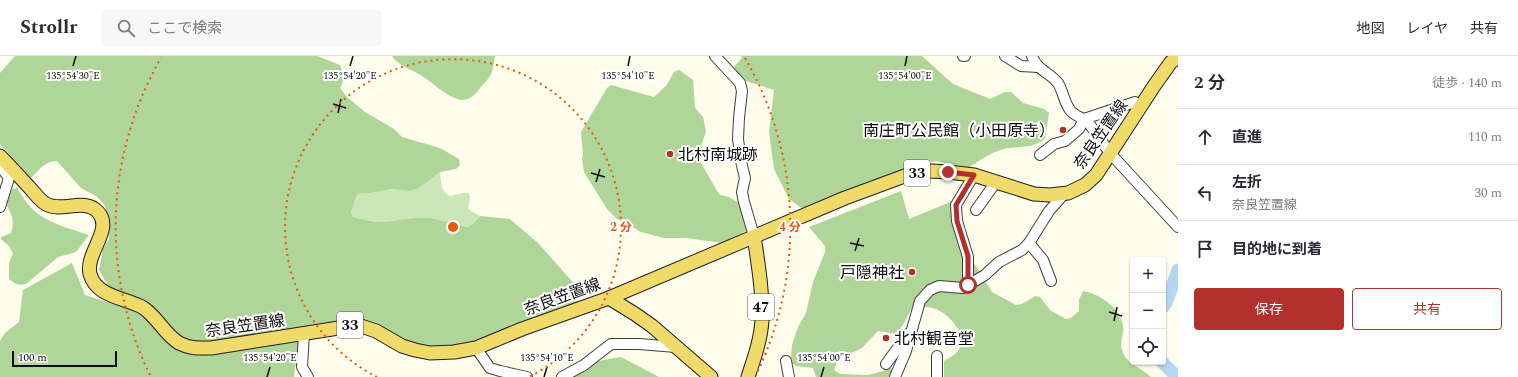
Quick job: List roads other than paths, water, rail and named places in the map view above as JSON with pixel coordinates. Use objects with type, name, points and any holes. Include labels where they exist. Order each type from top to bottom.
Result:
[{"type":"main road","name":"奈良笠置線","points":[[0,156],[46,204],[54,207],[82,205],[92,207],[103,218],[101,236],[91,257],[89,267],[91,276],[98,287],[112,296],[142,307],[156,319],[167,333],[178,342],[193,349],[211,348],[358,325],[376,331],[402,346],[423,352],[454,352],[476,348],[522,329],[609,298],[845,198],[910,174],[932,171],[974,175],[1034,194],[1065,194],[1076,190],[1096,176],[1171,62],[1178,57]]},
{"type":"main road","name":"47","points":[[748,377],[758,343],[762,320],[761,292],[754,236]]},
{"type":"main road","points":[[609,298],[635,314],[711,377]]},
{"type":"street","points":[[714,56],[740,83],[742,90],[738,139],[745,178],[742,192],[754,236]]},
{"type":"street","points":[[1005,56],[1021,66],[1038,67]]},
{"type":"street","points":[[1032,56],[1038,67],[1049,74],[1058,84],[1069,109],[1076,116],[1084,119],[1110,153],[1178,227]]},
{"type":"street","points":[[1040,155],[1054,144],[1065,141],[1079,129],[1084,119],[1134,102],[1140,107]]},
{"type":"street","points":[[0,166],[9,178],[0,207]]},
{"type":"street","points":[[968,285],[968,256],[957,221],[956,205],[974,175]]},
{"type":"street","points":[[976,210],[996,182]]},
{"type":"street","points":[[895,377],[906,351],[920,301],[930,290],[939,286],[963,288],[985,275],[999,262],[1015,254],[1029,243],[1048,211],[1065,194]]},
{"type":"street","points":[[1029,243],[1043,260],[1051,281]]},
{"type":"street","points":[[886,364],[907,334],[911,332]]},
{"type":"street","points":[[304,333],[302,367],[308,377]]},
{"type":"street","points":[[562,377],[584,365],[611,344],[639,344],[676,347]]},
{"type":"street","points":[[476,348],[490,368],[527,377]]},
{"type":"street","points":[[937,356],[937,377]]},
{"type":"street","points":[[786,361],[790,377]]},
{"type":"waterway","points":[[1166,303],[1178,270]]},
{"type":"waterway","points":[[1165,365],[1177,377]]},
{"type":"place","name":"南庄町公民館（小田原寺）","points":[[1063,130]]},
{"type":"place","name":"北村南城跡","points":[[670,154]]},
{"type":"place","name":"戸隠神社","points":[[912,272]]},
{"type":"place","name":"北村観音堂","points":[[886,338]]}]
